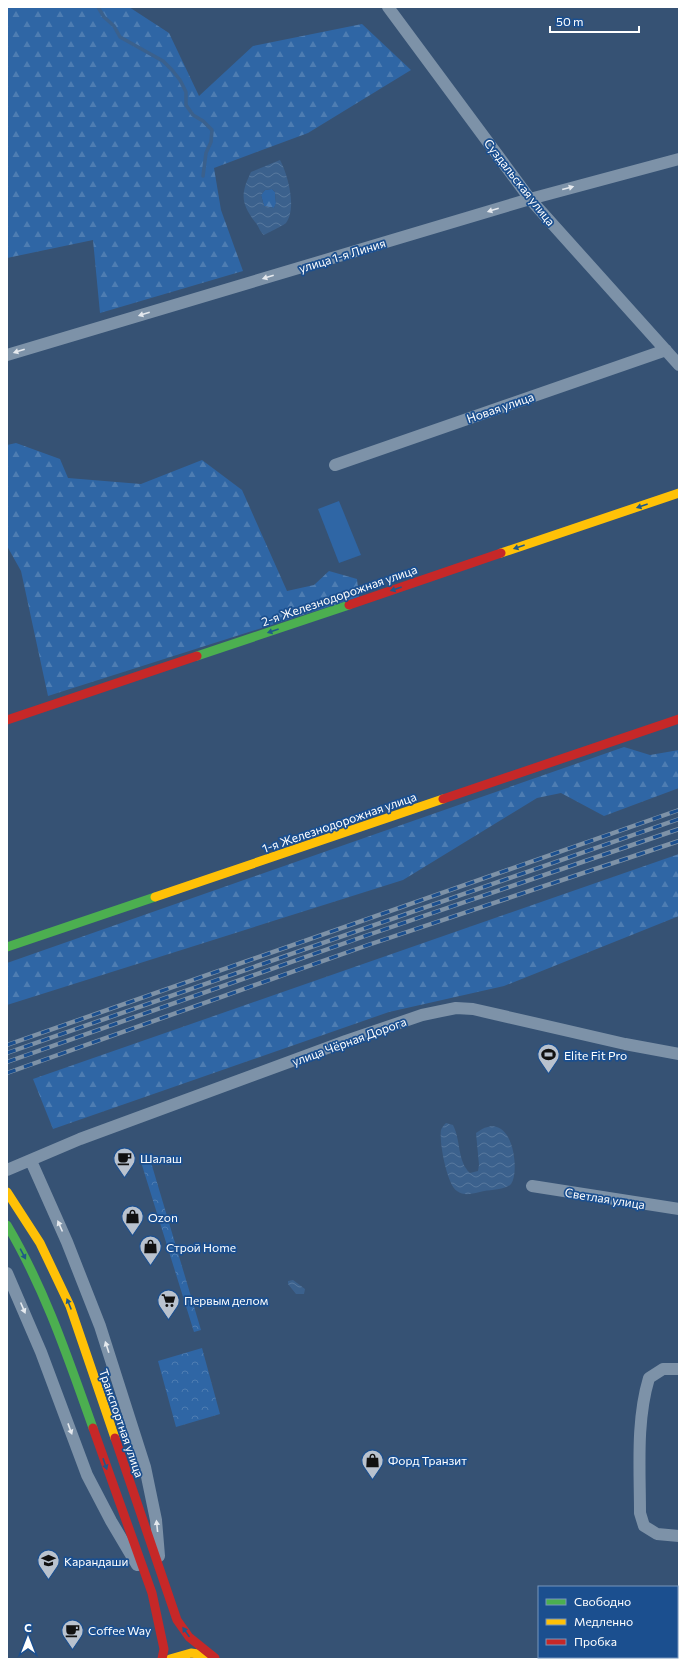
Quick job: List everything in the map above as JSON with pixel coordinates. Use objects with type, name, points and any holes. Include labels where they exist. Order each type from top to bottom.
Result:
[{"type":"street","name":"Суздальская улица","points":[[388,7],[530,199],[679,365]]},
{"type":"street","name":"улица 1-я Линия","points":[[7,355],[530,199],[679,159]]},
{"type":"street","name":"Новая улица","points":[[335,465],[666,350]]},
{"type":"street","name":"2-я Железнодорожная улица","points":[[7,720],[679,493]]},
{"type":"street","name":"1-я Железнодорожная улица","points":[[7,947],[679,719]]},
{"type":"street","name":"улица Чёрная Дорога","points":[[7,1170],[80,1139],[346,1041],[422,1015],[456,1008],[473,1009],[625,1044],[679,1054]]},
{"type":"street","points":[[31,1161],[88,1292],[145,1467],[156,1520],[162,1579]]},
{"type":"street","name":"Светлая улица","points":[[532,1186],[679,1209]]},
{"type":"street","name":"Транспортная улица","points":[[7,1192],[40,1243],[70,1306],[177,1620],[188,1637],[216,1658]]},
{"type":"street","points":[[7,1225],[38,1283],[54,1319],[149,1584],[164,1649],[162,1659]]},
{"type":"street","points":[[7,1273],[42,1352],[87,1475],[126,1548],[149,1584]]},
{"type":"street","points":[[679,1369],[663,1369],[649,1378],[641,1416],[640,1513],[644,1526],[657,1534],[679,1536]]},
{"type":"street","points":[[170,1659],[180,1654],[192,1652],[204,1653],[216,1658]]},
{"type":"green space","points":[[7,7],[129,7],[169,33],[199,96],[253,46],[362,24],[411,70],[308,133],[214,168],[221,210],[243,271],[100,313],[93,240],[7,258]]},
{"type":"green space","points":[[272,189],[275,192],[276,204],[274,208],[264,206],[261,195],[265,190]]},
{"type":"green space","points":[[16,443],[60,459],[68,478],[141,484],[202,460],[242,490],[287,591],[314,585],[329,571],[357,579],[359,597],[48,696],[21,571],[7,546],[7,445]]},
{"type":"green space","points":[[339,501],[361,555],[339,563],[318,509]]},
{"type":"green space","points":[[624,747],[650,755],[679,750],[679,788],[604,816],[561,793],[537,798],[403,880],[7,1005],[7,963]]},
{"type":"green space","points":[[679,854],[679,916],[504,986],[389,1012],[53,1129],[33,1079]]},
{"type":"green space","points":[[150,1159],[201,1330],[194,1332],[141,1162]]},
{"type":"green space","points":[[202,1348],[220,1414],[176,1427],[158,1361]]},
{"type":"water","points":[[280,160],[286,174],[290,192],[291,209],[286,223],[264,235],[250,215],[245,203],[245,186],[251,172]],"holes":[[[272,189],[275,192],[276,203],[274,208],[264,206],[261,195],[265,190]]]},
{"type":"water","points":[[446,1123],[453,1125],[463,1163],[470,1173],[478,1171],[479,1165],[476,1133],[489,1127],[499,1128],[506,1134],[511,1145],[515,1169],[510,1185],[470,1194],[463,1194],[457,1191],[450,1181],[444,1163],[441,1144],[441,1130]]},
{"type":"water","points":[[293,1280],[305,1289],[304,1294],[296,1294],[288,1284],[288,1281]]},
{"type":"waterway","points":[[98,7],[104,17],[114,26],[120,37],[163,61],[172,70],[180,80],[186,92],[186,105],[193,115],[203,121],[212,130],[211,142],[206,153],[203,176]]},
{"type":"railway","points":[[7,1045],[679,810]]},
{"type":"railway","points":[[7,1053],[679,819]]},
{"type":"railway","points":[[7,1062],[365,936],[679,829]]},
{"type":"railway","points":[[7,1073],[368,945],[679,841]]},
{"type":"traffic: fast","points":[[197,656],[349,605]]},
{"type":"traffic: fast","points":[[7,947],[155,897]]},
{"type":"traffic: fast","points":[[7,1225],[21,1249],[55,1324],[93,1428]]},
{"type":"traffic: slow","points":[[501,553],[679,493]]},
{"type":"traffic: slow","points":[[155,897],[443,799]]},
{"type":"traffic: slow","points":[[7,1192],[40,1243],[70,1306],[115,1438]]},
{"type":"traffic: slow","points":[[170,1659],[191,1653],[212,1656]]},
{"type":"traffic: jam","points":[[349,605],[501,553]]},
{"type":"traffic: jam","points":[[7,720],[197,656]]},
{"type":"traffic: jam","points":[[443,799],[679,719]]},
{"type":"traffic: jam","points":[[93,1428],[152,1593],[164,1649],[162,1659]]},
{"type":"traffic: jam","points":[[115,1438],[177,1620],[189,1637],[215,1658]]},
{"type":"place","name":"Elite Fit Pro","points":[[548,1074]]},
{"type":"place","name":"Шалаш","points":[[124,1178]]},
{"type":"place","name":"Ozon","points":[[132,1236]]},
{"type":"place","name":"Строй Home","points":[[150,1266]]},
{"type":"place","name":"Первым делом","points":[[169,1320]]},
{"type":"place","name":"Форд Транзит","points":[[373,1480]]},
{"type":"place","name":"Карандаши","points":[[48,1580]]},
{"type":"place","name":"Coffee Way","points":[[73,1650]]}]
